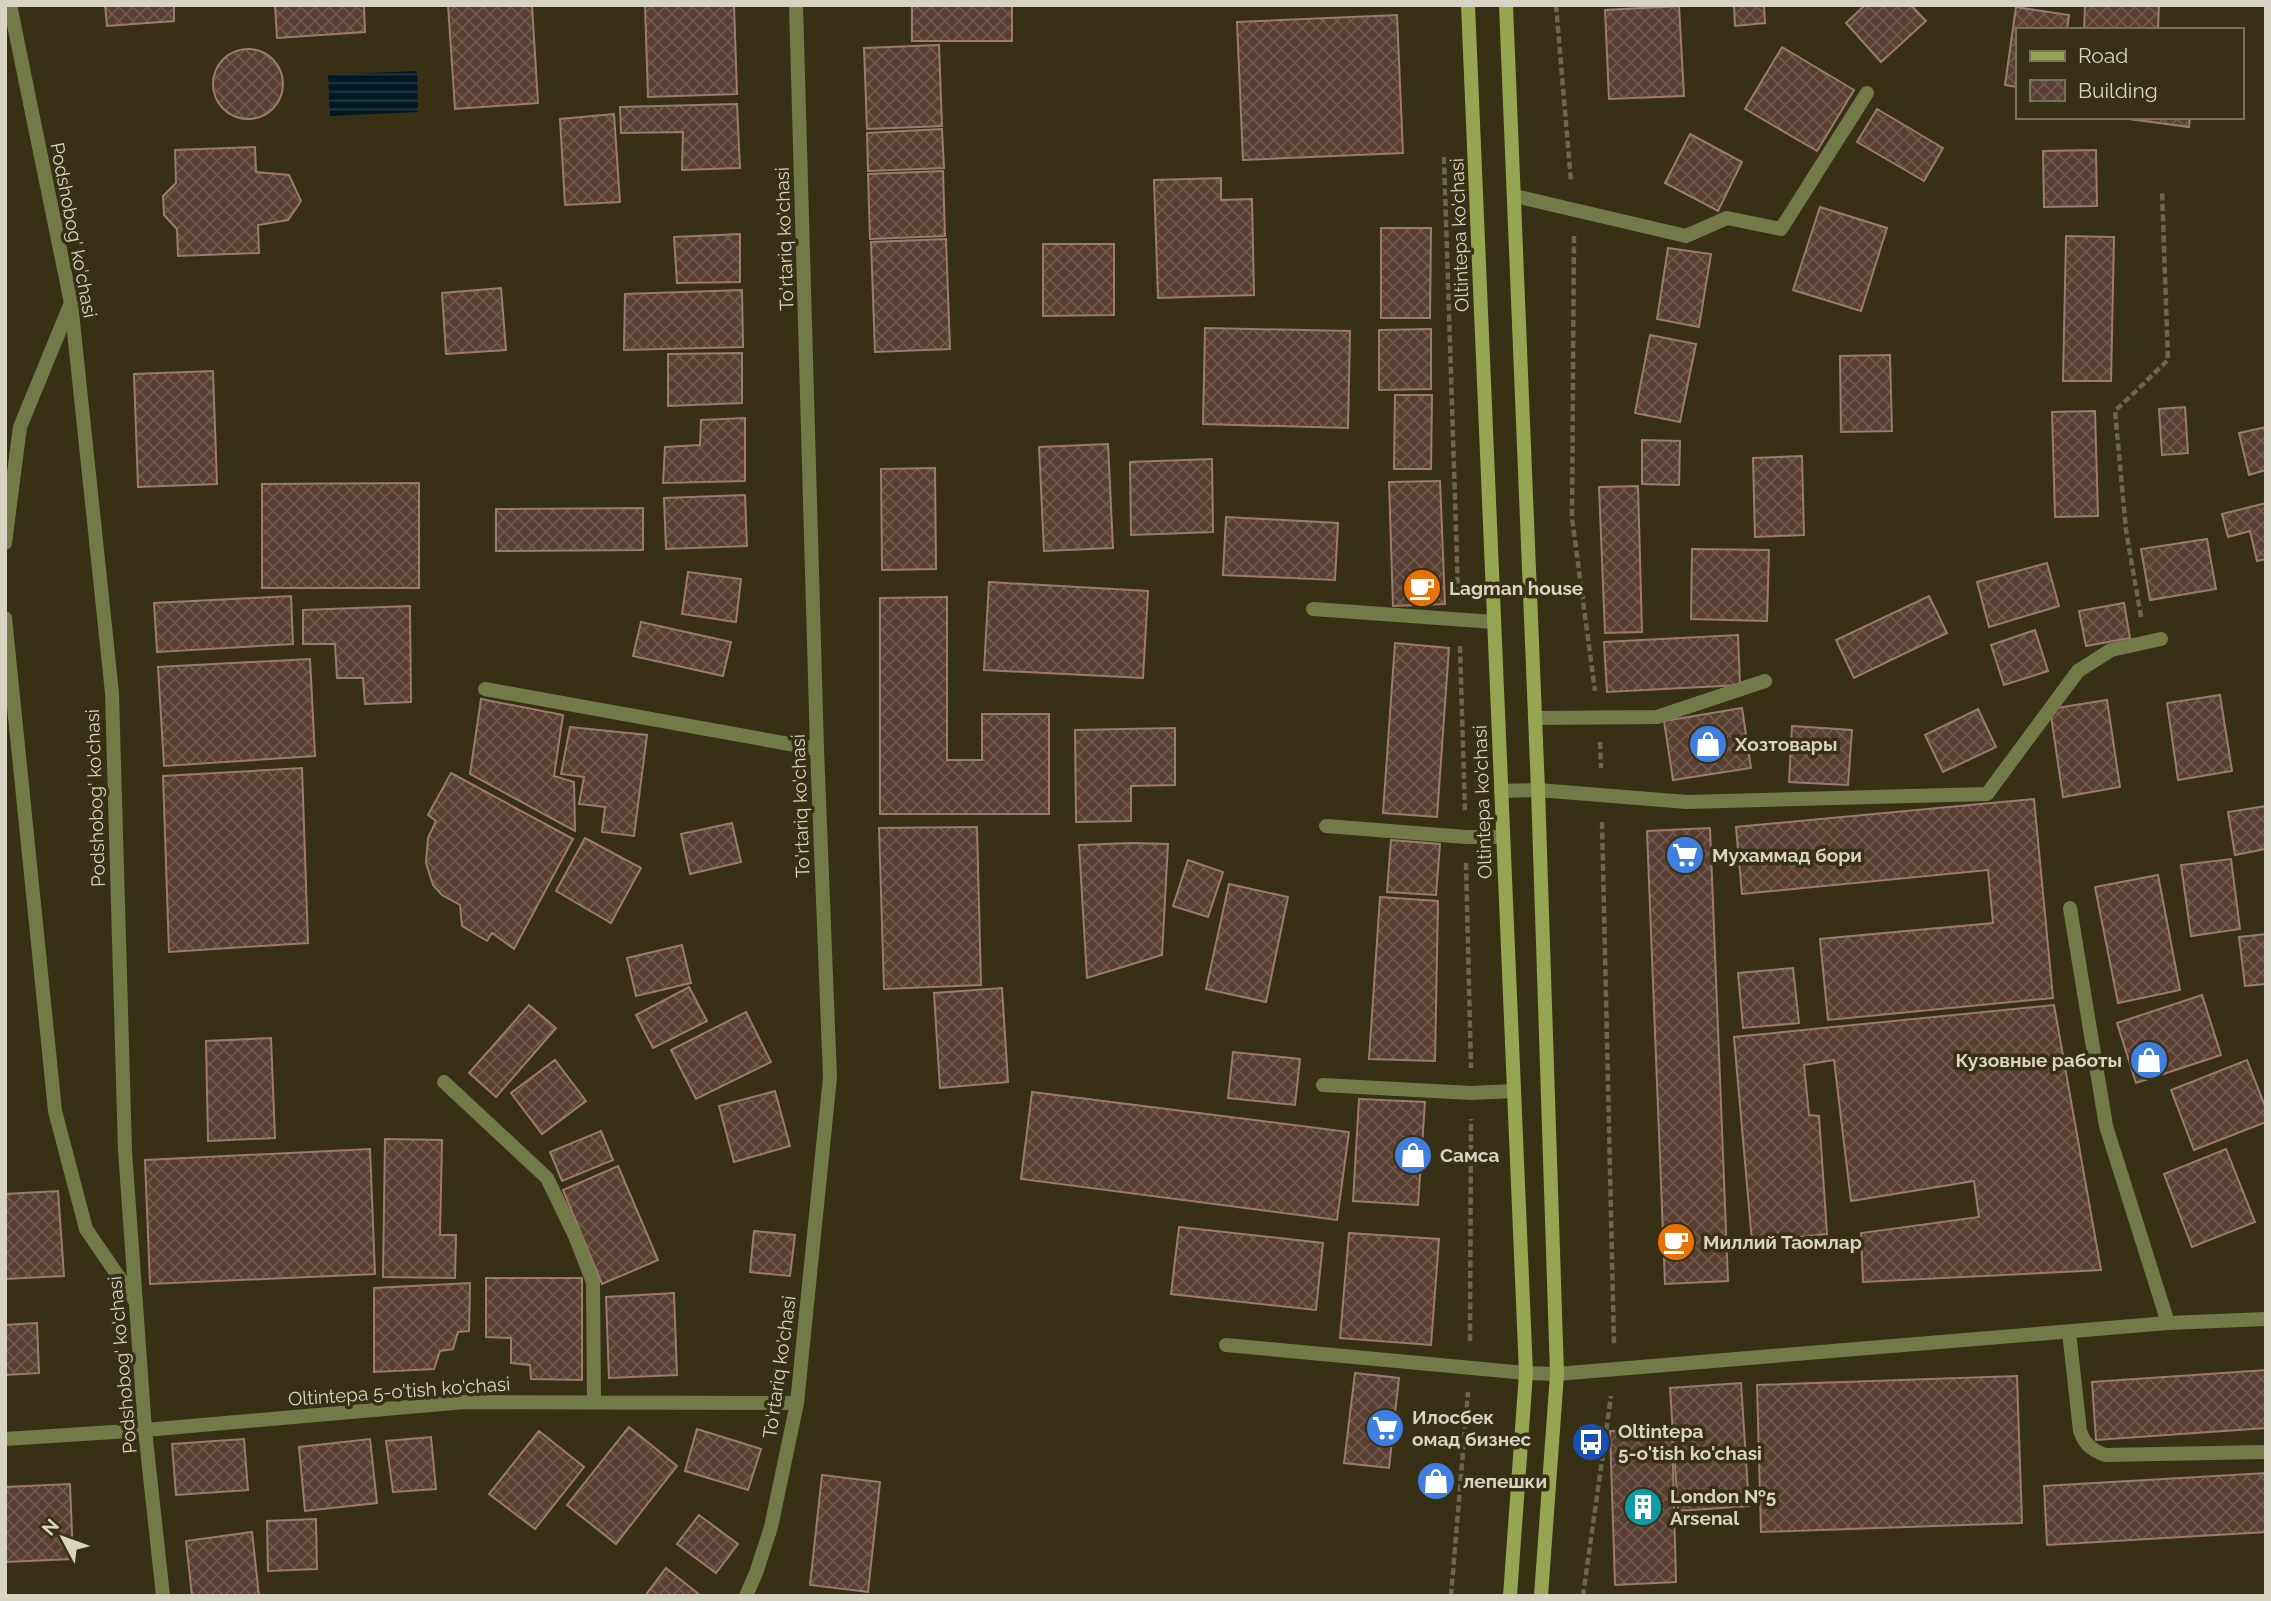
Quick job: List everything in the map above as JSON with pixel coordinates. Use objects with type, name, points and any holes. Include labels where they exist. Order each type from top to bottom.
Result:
[{"type":"main road","name":"Oltintepa ko'chasi","points":[[1468,5],[1527,1373],[1510,1596]]},
{"type":"main road","points":[[1506,5],[1538,790],[1557,1374],[1541,1596]]},
{"type":"street","name":"Podshobog' ko'chasi","points":[[10,5],[71,303],[112,693],[125,1151],[145,1430],[163,1596]]},
{"type":"street","name":"To'rtariq ko'chasi","points":[[746,1596],[771,1527],[797,1403],[830,1077],[817,749],[796,5]]},
{"type":"street","points":[[1515,196],[1686,236],[1727,218],[1781,229],[1867,93]]},
{"type":"street","points":[[5,543],[20,427],[71,303]]},
{"type":"street","points":[[1313,609],[1494,622]]},
{"type":"street","points":[[5,618],[55,1111],[86,1229],[136,1302]]},
{"type":"street","points":[[1502,791],[1538,790],[1687,802],[1986,794],[2078,671],[2111,650],[2161,639]]},
{"type":"street","points":[[1535,718],[1657,718],[1765,681]]},
{"type":"street","points":[[485,689],[817,749]]},
{"type":"street","points":[[1326,826],[1466,837],[1503,837]]},
{"type":"street","points":[[2070,908],[2106,1126],[2168,1323]]},
{"type":"street","points":[[444,1082],[547,1178],[575,1236],[593,1282],[594,1402]]},
{"type":"street","points":[[1324,1085],[1471,1093],[1514,1091]]},
{"type":"street","points":[[1226,1345],[1557,1374],[2168,1323],[2266,1319]]},
{"type":"street","points":[[2069,1332],[2080,1432],[2084,1442],[2093,1450],[2105,1455],[2266,1452]]},
{"type":"street","name":"Oltintepa 5-o'tish ko'chasi","points":[[5,1439],[145,1430],[465,1402],[797,1403]]},
{"type":"path","points":[[1444,145],[1466,837],[1471,1093],[1469,1368],[1451,1596]]},
{"type":"path","points":[[2145,642],[2126,530],[2115,411],[2168,360],[2162,190]]},
{"type":"water","points":[[417,71],[418,112],[330,116],[328,75]]},
{"type":"building","points":[[105,5],[174,5],[174,21],[107,26]]},
{"type":"building","points":[[275,5],[364,5],[365,32],[277,38]]},
{"type":"building","points":[[448,5],[532,5],[538,103],[455,109]]},
{"type":"building","points":[[645,5],[734,5],[737,94],[648,97]]},
{"type":"building","points":[[912,5],[1012,5],[1012,41],[912,41]]},
{"type":"building","points":[[1734,5],[1764,5],[1765,23],[1735,26]]},
{"type":"building","points":[[1865,5],[1911,5],[1926,21],[1881,62],[1846,23]]},
{"type":"building","points":[[2085,5],[2159,5],[2158,28],[2084,28]]},
{"type":"building","points":[[1679,6],[1684,96],[1609,99],[1605,10]]},
{"type":"building","points":[[2016,7],[2069,15],[2067,28],[2016,28],[2016,87],[2005,85]]},
{"type":"building","points":[[1397,15],[1403,153],[1243,160],[1237,22]]},
{"type":"building","points":[[939,45],[942,126],[867,129],[864,48]]},
{"type":"building","points":[[1782,47],[1854,90],[1817,151],[1745,109]]},
{"type":"building","points":[[248,49],[273,59],[283,84],[273,109],[248,119],[223,109],[213,84],[223,59]]},
{"type":"building","points":[[737,104],[740,168],[682,170],[683,132],[621,133],[620,107]]},
{"type":"building","points":[[1877,109],[1943,148],[1924,181],[1857,142]]},
{"type":"building","points":[[614,114],[620,202],[565,205],[560,119]]},
{"type":"building","points":[[2129,119],[2190,119],[2189,127]]},
{"type":"building","points":[[942,129],[944,168],[868,171],[867,133]]},
{"type":"building","points":[[1690,134],[1742,162],[1718,211],[1665,183]]},
{"type":"building","points":[[255,147],[256,172],[289,175],[301,201],[288,220],[258,225],[259,253],[178,256],[177,229],[164,215],[163,196],[176,183],[175,150]]},
{"type":"building","points":[[2096,150],[2097,206],[2044,207],[2043,151]]},
{"type":"building","points":[[943,171],[945,236],[870,239],[868,174]]},
{"type":"building","points":[[1221,178],[1221,200],[1252,199],[1254,295],[1158,298],[1154,180]]},
{"type":"building","points":[[1820,207],[1887,228],[1861,311],[1793,290]]},
{"type":"building","points":[[1381,228],[1431,228],[1430,318],[1381,318]]},
{"type":"building","points":[[740,234],[740,282],[677,283],[674,237]]},
{"type":"building","points":[[2066,236],[2114,237],[2111,381],[2063,381]]},
{"type":"building","points":[[946,239],[950,349],[875,352],[871,242]]},
{"type":"building","points":[[1043,244],[1114,244],[1114,315],[1043,316]]},
{"type":"building","points":[[1668,248],[1711,254],[1699,327],[1657,319]]},
{"type":"building","points":[[501,288],[506,350],[446,354],[442,293]]},
{"type":"building","points":[[742,290],[743,347],[624,350],[625,294]]},
{"type":"building","points":[[1205,328],[1350,331],[1348,428],[1203,424]]},
{"type":"building","points":[[1431,329],[1431,389],[1379,390],[1379,330]]},
{"type":"building","points":[[1650,335],[1696,344],[1680,422],[1635,413]]},
{"type":"building","points":[[742,353],[742,403],[668,406],[668,354]]},
{"type":"building","points":[[1890,355],[1892,431],[1841,432],[1840,356]]},
{"type":"building","points":[[213,371],[217,484],[138,487],[134,374]]},
{"type":"building","points":[[1395,395],[1432,395],[1431,469],[1394,469]]},
{"type":"building","points":[[2185,407],[2188,453],[2162,455],[2159,409]]},
{"type":"building","points":[[2095,411],[2098,516],[2055,517],[2052,412]]},
{"type":"building","points":[[745,418],[745,481],[663,483],[665,447],[700,445],[701,420]]},
{"type":"building","points":[[2266,427],[2266,470],[2249,475],[2239,433]]},
{"type":"building","points":[[1642,440],[1680,441],[1679,485],[1642,484]]},
{"type":"building","points":[[1108,444],[1113,548],[1044,551],[1039,447]]},
{"type":"building","points":[[1802,456],[1804,535],[1755,537],[1753,458]]},
{"type":"building","points":[[1212,459],[1213,532],[1131,535],[1130,462]]},
{"type":"building","points":[[935,468],[936,569],[882,570],[881,469]]},
{"type":"building","points":[[1440,481],[1445,604],[1393,606],[1389,482]]},
{"type":"building","points":[[419,483],[419,588],[262,588],[262,484]]},
{"type":"building","points":[[1638,486],[1642,632],[1605,633],[1599,487]]},
{"type":"building","points":[[745,495],[747,546],[666,549],[664,498]]},
{"type":"building","points":[[2266,503],[2266,559],[2257,561],[2250,531],[2228,537],[2222,514]]},
{"type":"building","points":[[643,508],[643,550],[496,551],[496,509]]},
{"type":"building","points":[[1226,517],[1338,523],[1335,580],[1223,575]]},
{"type":"building","points":[[2207,539],[2216,589],[2150,600],[2141,549]]},
{"type":"building","points":[[1692,549],[1769,550],[1767,621],[1691,619]]},
{"type":"building","points":[[2047,563],[2059,606],[1989,627],[1977,582]]},
{"type":"building","points":[[688,572],[741,579],[736,622],[682,614]]},
{"type":"building","points":[[989,582],[1148,591],[1143,678],[984,670]]},
{"type":"building","points":[[291,596],[293,644],[157,652],[154,603]]},
{"type":"building","points":[[1929,596],[1947,633],[1854,678],[1836,640]]},
{"type":"building","points":[[947,597],[947,760],[982,760],[982,714],[1049,714],[1049,814],[880,814],[880,598]]},
{"type":"building","points":[[2124,603],[2130,638],[2086,646],[2079,611]]},
{"type":"building","points":[[410,606],[411,702],[365,704],[363,678],[337,678],[335,644],[303,644],[303,610]]},
{"type":"building","points":[[641,622],[731,642],[723,676],[633,656]]},
{"type":"building","points":[[2035,630],[2048,671],[2004,685],[1991,645]]},
{"type":"building","points":[[1738,635],[1740,685],[1607,692],[1604,642]]},
{"type":"building","points":[[1395,643],[1449,648],[1437,817],[1383,813]]},
{"type":"building","points":[[310,659],[315,756],[164,766],[158,667]]},
{"type":"building","points":[[2220,695],[2232,771],[2178,780],[2167,703]]},
{"type":"building","points":[[481,699],[563,715],[554,776],[574,782],[575,831],[470,774]]},
{"type":"building","points":[[2107,700],[2120,787],[2063,797],[2050,709]]},
{"type":"building","name":"Хозтовары","points":[[1742,708],[1751,768],[1673,780],[1664,721]]},
{"type":"building","points":[[1978,709],[1996,747],[1943,772],[1925,735]]},
{"type":"building","points":[[1792,726],[1852,730],[1848,785],[1789,782]]},
{"type":"building","points":[[570,727],[647,735],[634,836],[602,832],[605,807],[579,804],[584,777],[561,774]]},
{"type":"building","points":[[1175,728],[1175,785],[1131,786],[1131,821],[1076,822],[1075,730]]},
{"type":"building","points":[[302,768],[308,943],[169,952],[163,776]]},
{"type":"building","points":[[451,773],[573,839],[514,949],[492,933],[487,941],[462,926],[460,905],[442,895],[433,885],[426,863],[428,838],[436,821],[428,815]]},
{"type":"building","points":[[2034,799],[2053,998],[1828,1020],[1820,939],[1993,923],[1988,870],[1742,894],[1736,827]]},
{"type":"building","points":[[2266,806],[2266,849],[2235,855],[2228,812]]},
{"type":"building","points":[[732,823],[741,862],[690,874],[681,834]]},
{"type":"building","points":[[977,827],[981,985],[884,989],[879,828]]},
{"type":"building","points":[[1710,828],[1728,1281],[1665,1284],[1647,831]]},
{"type":"building","points":[[585,838],[641,868],[611,923],[556,891]]},
{"type":"building","points":[[1391,840],[1440,844],[1436,895],[1387,892]]},
{"type":"building","points":[[1168,844],[1162,955],[1087,978],[1079,845]]},
{"type":"building","points":[[2231,859],[2240,929],[2191,936],[2181,865]]},
{"type":"building","points":[[1188,860],[1223,872],[1208,917],[1173,906]]},
{"type":"building","points":[[2158,875],[2180,990],[2118,1003],[2095,887]]},
{"type":"building","points":[[1229,884],[1288,897],[1266,1002],[1206,989]]},
{"type":"building","points":[[1380,897],[1438,901],[1435,1061],[1369,1059]]},
{"type":"building","points":[[2266,934],[2266,984],[2245,986],[2239,937]]},
{"type":"building","points":[[682,945],[691,983],[636,996],[627,958]]},
{"type":"building","points":[[1793,968],[1799,1023],[1743,1028],[1738,973]]},
{"type":"building","points":[[689,987],[707,1021],[653,1048],[636,1015]]},
{"type":"building","points":[[1002,988],[1008,1082],[940,1088],[934,993]]},
{"type":"building","points":[[2202,995],[2221,1055],[2136,1083],[2117,1023]]},
{"type":"building","points":[[529,1005],[556,1028],[496,1097],[469,1073]]},
{"type":"building","points":[[2054,1005],[2101,1270],[1863,1282],[1861,1233],[1979,1217],[1974,1181],[1851,1201],[1834,1060],[1804,1065],[1809,1115],[1819,1116],[1827,1234],[1752,1242],[1734,1037]]},
{"type":"building","points":[[746,1012],[771,1062],[696,1099],[671,1050]]},
{"type":"building","points":[[271,1038],[275,1138],[208,1141],[206,1041]]},
{"type":"building","points":[[1233,1052],[1300,1059],[1295,1105],[1228,1098]]},
{"type":"building","points":[[555,1060],[586,1101],[542,1134],[511,1093]]},
{"type":"building","points":[[2247,1060],[2266,1109],[2266,1122],[2194,1150],[2171,1090]]},
{"type":"building","points":[[775,1091],[790,1146],[734,1162],[719,1106]]},
{"type":"building","points":[[1032,1092],[1349,1132],[1337,1220],[1021,1179]]},
{"type":"building","points":[[1359,1099],[1425,1102],[1418,1205],[1353,1201]]},
{"type":"building","points":[[601,1131],[613,1160],[562,1181],[550,1152]]},
{"type":"building","points":[[385,1139],[442,1140],[440,1235],[456,1235],[455,1278],[383,1277]]},
{"type":"building","points":[[370,1149],[375,1274],[150,1284],[145,1160]]},
{"type":"building","points":[[2226,1149],[2255,1222],[2192,1247],[2164,1174]]},
{"type":"building","points":[[618,1166],[658,1260],[602,1284],[563,1190]]},
{"type":"building","points":[[58,1191],[64,1276],[5,1279],[5,1194]]},
{"type":"building","points":[[1179,1227],[1323,1243],[1316,1310],[1171,1294]]},
{"type":"building","points":[[754,1231],[795,1235],[790,1276],[750,1272]]},
{"type":"building","points":[[1349,1233],[1439,1239],[1431,1345],[1340,1338]]},
{"type":"building","points":[[486,1278],[582,1278],[582,1380],[531,1379],[530,1365],[511,1363],[511,1338],[486,1337]]},
{"type":"building","points":[[470,1283],[469,1331],[458,1332],[453,1349],[440,1351],[434,1369],[374,1372],[374,1288]]},
{"type":"building","points":[[674,1293],[677,1375],[609,1378],[606,1297]]},
{"type":"building","points":[[37,1323],[39,1373],[5,1375],[5,1325]]},
{"type":"building","points":[[2266,1370],[2266,1428],[2096,1440],[2092,1382]]},
{"type":"building","points":[[1355,1373],[1399,1378],[1389,1468],[1344,1463]]},
{"type":"building","points":[[2017,1376],[2022,1523],[1761,1532],[1757,1385]]},
{"type":"building","points":[[1741,1383],[1749,1506],[1678,1511],[1670,1388]]},
{"type":"building","points":[[629,1427],[677,1466],[616,1544],[567,1505]]},
{"type":"building","points":[[697,1429],[761,1449],[748,1490],[685,1471]]},
{"type":"building","name":"London №5 Arsenal","points":[[1672,1429],[1676,1582],[1615,1585],[1610,1431]]},
{"type":"building","points":[[539,1431],[584,1467],[535,1529],[489,1494]]},
{"type":"building","points":[[431,1437],[436,1489],[393,1492],[386,1441]]},
{"type":"building","points":[[244,1439],[248,1490],[176,1495],[172,1444]]},
{"type":"building","points":[[370,1439],[377,1503],[305,1511],[299,1447]]},
{"type":"building","points":[[2266,1473],[2266,1532],[2047,1545],[2044,1486]]},
{"type":"building","points":[[822,1475],[880,1482],[868,1592],[810,1585]]},
{"type":"building","points":[[70,1484],[73,1559],[5,1562],[5,1487]]},
{"type":"building","points":[[699,1515],[738,1544],[716,1573],[677,1544]]},
{"type":"building","points":[[316,1519],[317,1569],[268,1571],[267,1521]]},
{"type":"building","points":[[252,1532],[259,1596],[192,1596],[186,1541]]},
{"type":"building","points":[[666,1568],[701,1596],[645,1596]]},
{"type":"place","name":"Lagman house","points":[[1422,588]]},
{"type":"place","name":"Хозтовары","points":[[1708,744]]},
{"type":"place","name":"Мухаммад бори","points":[[1685,855]]},
{"type":"place","name":"Кузовные работы","points":[[2149,1060]]},
{"type":"place","name":"Самса","points":[[1413,1155]]},
{"type":"place","name":"Миллий Таомлар","points":[[1676,1242]]},
{"type":"place","name":"Илосбек омад бизнес","points":[[1385,1428]]},
{"type":"place","name":"Oltintepa 5-o'tish ko'chasi","points":[[1591,1442]]},
{"type":"place","name":"лепешки","points":[[1436,1481]]},
{"type":"place","name":"London №5 Arsenal","points":[[1643,1507]]}]
